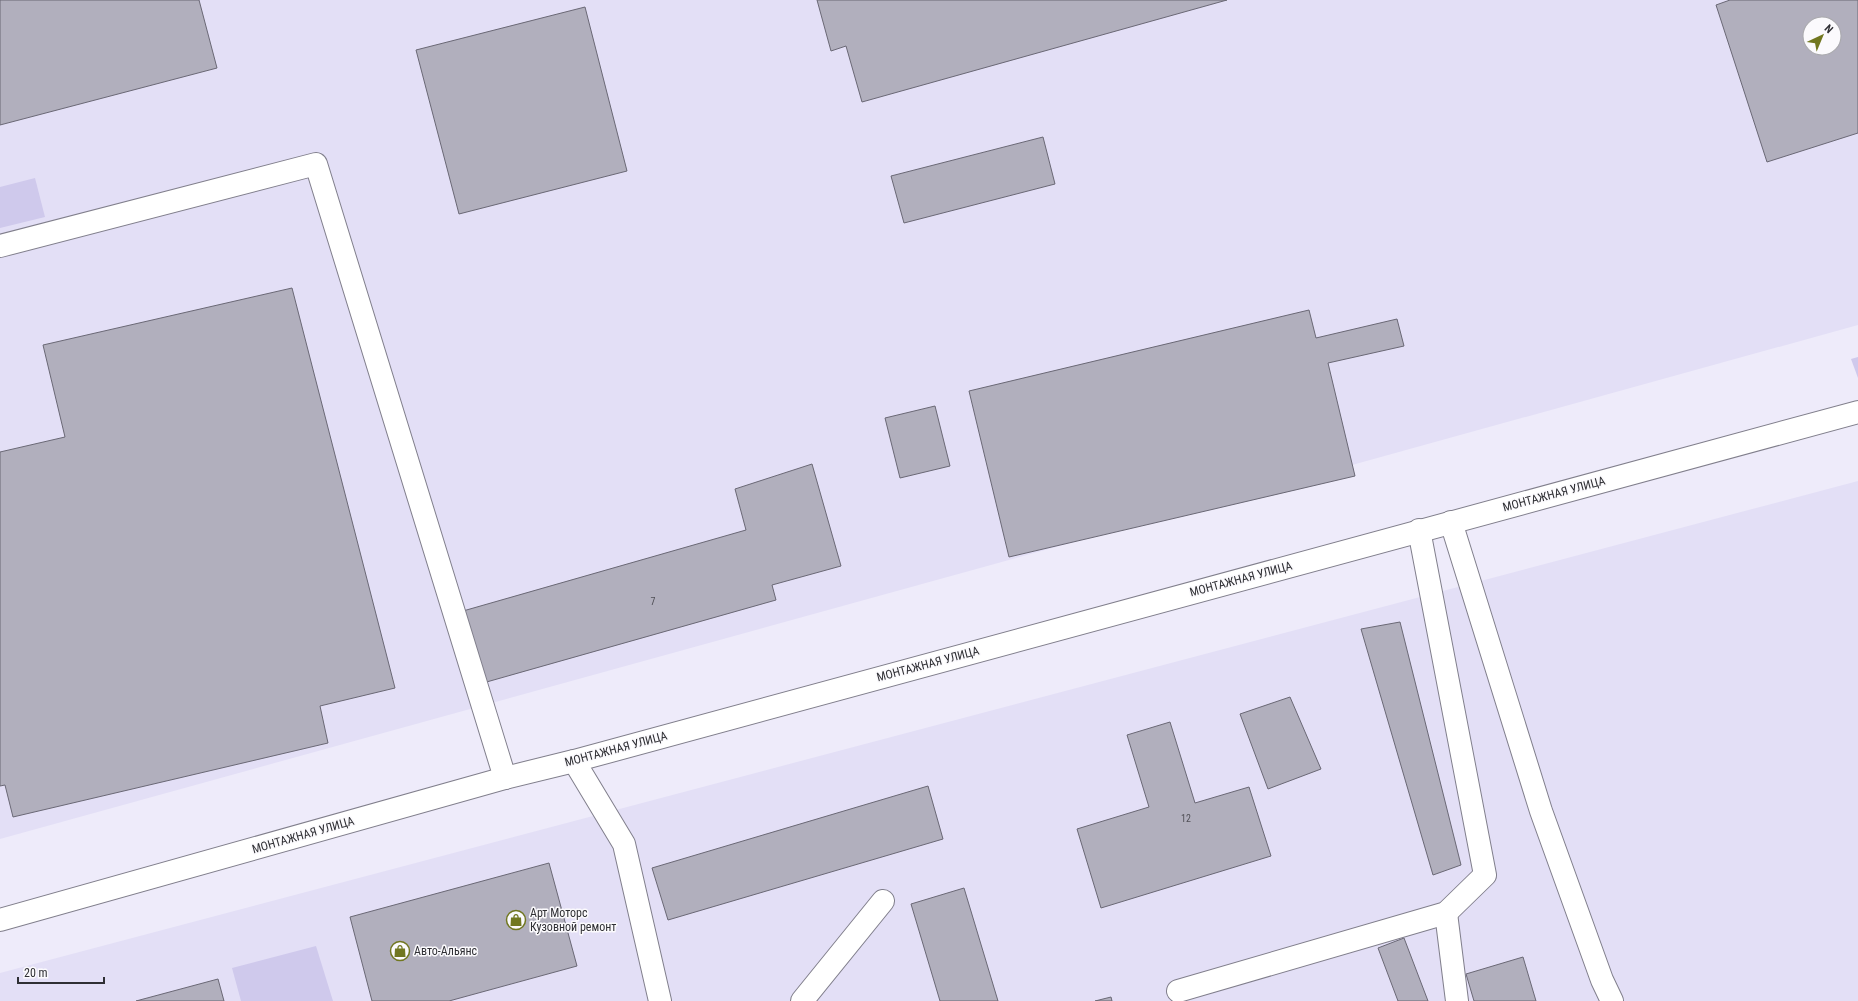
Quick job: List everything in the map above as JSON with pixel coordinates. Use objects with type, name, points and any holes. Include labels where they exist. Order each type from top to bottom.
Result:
[{"type":"street","points":[[0,246],[316,164],[505,778]]},
{"type":"street","name":"МОНТАЖНАЯ УЛИЦА","points":[[0,920],[505,778],[574,761],[1419,530],[1858,412]]},
{"type":"street","points":[[1451,522],[1541,811],[1602,980],[1612,1001]]},
{"type":"street","points":[[1178,991],[1446,913],[1485,875],[1419,530]]},
{"type":"street","points":[[574,761],[624,844],[660,1001]]},
{"type":"street","points":[[802,1001],[883,901]]},
{"type":"street","points":[[1446,913],[1458,1001]]},
{"type":"shaded area","points":[[0,0],[1858,0],[1858,325],[0,839]]},
{"type":"shaded area","points":[[35,178],[45,217],[0,228],[0,187]]},
{"type":"shaded area","points":[[1858,357],[1858,378],[1851,359]]},
{"type":"shaded area","points":[[1858,481],[1858,1001],[0,1001],[0,973]]},
{"type":"shaded area","points":[[316,946],[333,1001],[241,1001],[232,968]]},
{"type":"building","points":[[0,0],[199,0],[217,68],[0,125]]},
{"type":"building","points":[[817,0],[1227,0],[862,102],[846,46],[831,51]]},
{"type":"building","points":[[1730,0],[1858,0],[1858,133],[1767,162],[1716,5]]},
{"type":"building","points":[[585,7],[627,171],[459,214],[416,50]]},
{"type":"building","points":[[1043,137],[1055,184],[904,223],[891,176]]},
{"type":"building","points":[[292,288],[395,688],[320,706],[328,743],[13,817],[5,785],[0,786],[0,452],[65,437],[43,345]]},
{"type":"building","points":[[1309,310],[1316,338],[1397,319],[1404,346],[1328,363],[1355,476],[1009,557],[969,391]]},
{"type":"building","points":[[935,406],[950,466],[900,478],[885,418]]},
{"type":"building","points":[[812,464],[841,566],[772,585],[776,600],[483,683],[463,611],[746,530],[735,489]]},
{"type":"building","points":[[1400,622],[1461,865],[1433,875],[1361,629]]},
{"type":"building","points":[[1290,697],[1321,769],[1268,789],[1240,714]]},
{"type":"building","points":[[1170,722],[1195,803],[1249,787],[1271,856],[1101,908],[1077,829],[1149,807],[1127,735]]},
{"type":"building","points":[[928,786],[943,839],[668,920],[652,868]]},
{"type":"building","points":[[549,863],[577,966],[449,1001],[372,1001],[350,917]]},
{"type":"building","points":[[964,888],[998,1001],[940,1001],[911,904]]},
{"type":"building","points":[[1404,938],[1428,1001],[1398,1001],[1378,948]]},
{"type":"building","points":[[1523,957],[1536,1001],[1474,1001],[1466,974]]},
{"type":"building","points":[[218,979],[224,1001],[136,1001]]},
{"type":"building","points":[[1111,997],[1112,1001],[1095,1001]]},
{"type":"place","name":"Арт Моторс Кузовной ремонт","points":[[516,920]]},
{"type":"place","name":"Авто-Альянс","points":[[400,951]]}]
